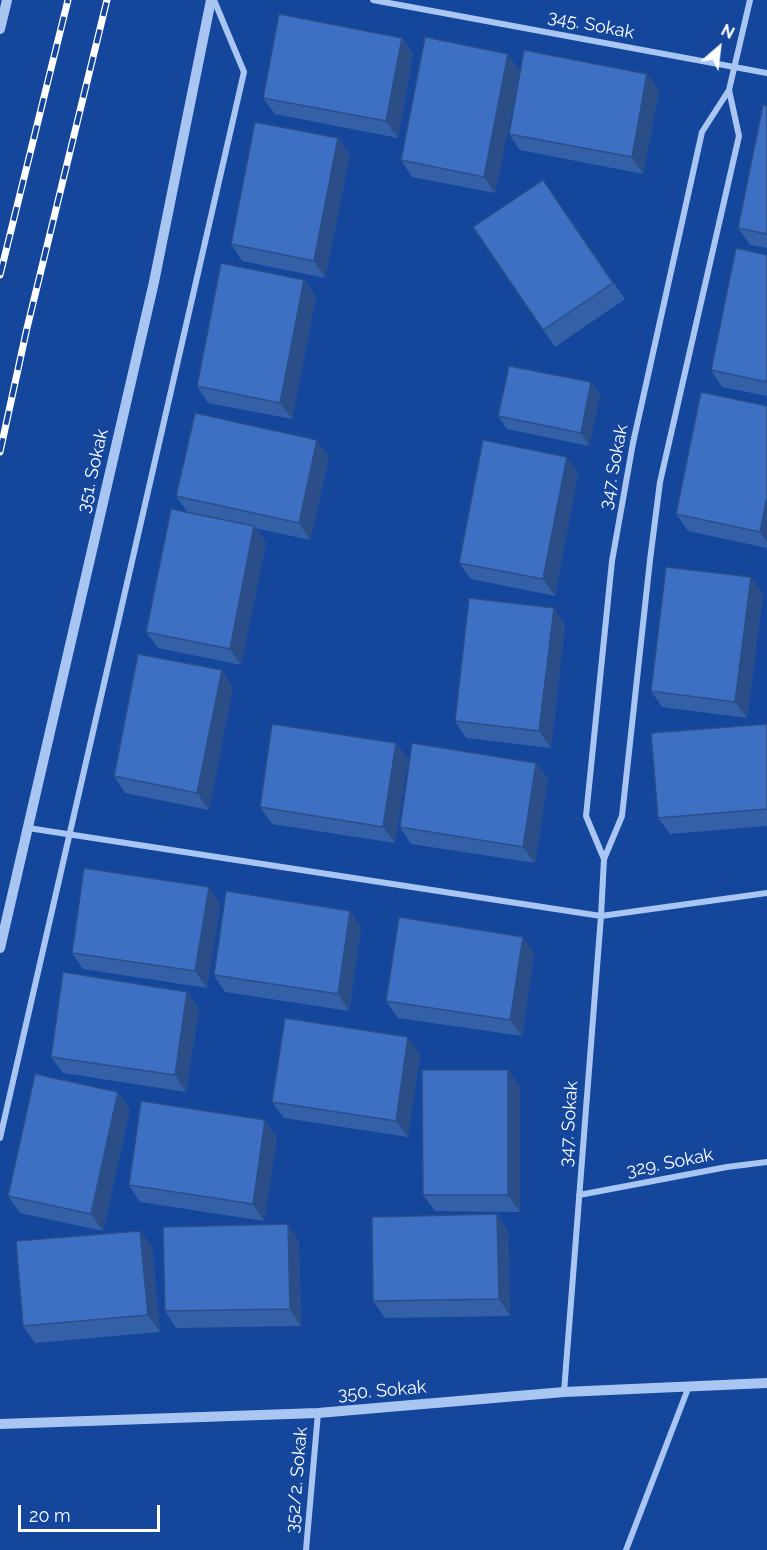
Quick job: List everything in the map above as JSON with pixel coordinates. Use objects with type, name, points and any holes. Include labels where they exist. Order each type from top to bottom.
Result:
[{"type":"street","points":[[0,29],[7,0]]},
{"type":"street","points":[[0,1138],[244,72],[213,0]]},
{"type":"street","name":"351. Sokak","points":[[0,948],[154,282],[213,0]]},
{"type":"street","name":"345. Sokak","points":[[373,0],[767,74]]},
{"type":"street","name":"347. Sokak","points":[[604,859],[586,816],[612,561],[633,443],[702,132],[729,90],[750,0]]},
{"type":"street","name":"347. Sokak","points":[[564,1392],[604,859],[622,816],[648,571],[660,482],[739,136],[729,90]]},
{"type":"street","points":[[28,828],[601,916],[767,892]]},
{"type":"street","name":"329. Sokak","points":[[579,1195],[727,1167],[767,1162]]},
{"type":"street","name":"350. Sokak","points":[[0,1424],[318,1413],[564,1392],[767,1383]]},
{"type":"street","points":[[626,1550],[689,1386]]},
{"type":"street","name":"352/2. Sokak","points":[[306,1550],[318,1413]]},
{"type":"building","points":[[279,14],[402,38],[386,121],[263,98]]},
{"type":"building","points":[[425,37],[508,54],[484,177],[401,160]]},
{"type":"building","points":[[524,50],[647,74],[632,157],[509,134]]},
{"type":"building","points":[[763,105],[767,106],[767,234],[738,228]]},
{"type":"building","points":[[255,122],[338,138],[314,261],[231,244]]},
{"type":"building","points":[[543,180],[613,283],[543,330],[473,227]]},
{"type":"building","points":[[736,248],[767,255],[767,382],[711,370]]},
{"type":"building","points":[[221,263],[304,280],[280,403],[197,386]]},
{"type":"building","points":[[509,366],[591,382],[581,433],[498,416]]},
{"type":"building","points":[[701,392],[767,406],[767,497],[760,532],[676,514]]},
{"type":"building","points":[[195,413],[317,440],[299,523],[176,496]]},
{"type":"building","points":[[483,440],[567,457],[543,579],[459,563]]},
{"type":"building","points":[[171,509],[254,526],[230,649],[146,632]]},
{"type":"building","points":[[666,567],[751,577],[735,702],[651,691]]},
{"type":"building","points":[[469,598],[554,608],[539,731],[455,721]]},
{"type":"building","points":[[138,654],[222,670],[197,793],[114,776]]},
{"type":"building","points":[[272,724],[396,743],[383,827],[260,807]]},
{"type":"building","points":[[767,724],[767,809],[658,818],[651,733]]},
{"type":"building","points":[[412,743],[536,763],[523,847],[400,827]]},
{"type":"building","points":[[84,868],[209,887],[195,971],[72,953]]},
{"type":"building","points":[[226,891],[350,911],[338,994],[214,975]]},
{"type":"building","points":[[399,917],[523,937],[510,1020],[386,1001]]},
{"type":"building","points":[[63,972],[187,992],[175,1075],[51,1057]]},
{"type":"building","points":[[285,1018],[408,1037],[396,1121],[272,1102]]},
{"type":"building","points":[[422,1070],[508,1070],[508,1195],[423,1195]]},
{"type":"building","points":[[35,1074],[118,1092],[91,1214],[8,1196]]},
{"type":"building","points":[[141,1101],[265,1120],[253,1204],[129,1185]]},
{"type":"building","points":[[497,1214],[499,1299],[373,1301],[372,1217]]},
{"type":"building","points":[[288,1224],[290,1309],[165,1311],[163,1227]]},
{"type":"building","points":[[140,1231],[148,1315],[23,1326],[16,1241]]},
{"type":"railway","points":[[0,275],[68,0]]},
{"type":"railway","points":[[0,452],[27,328],[107,0]]}]
